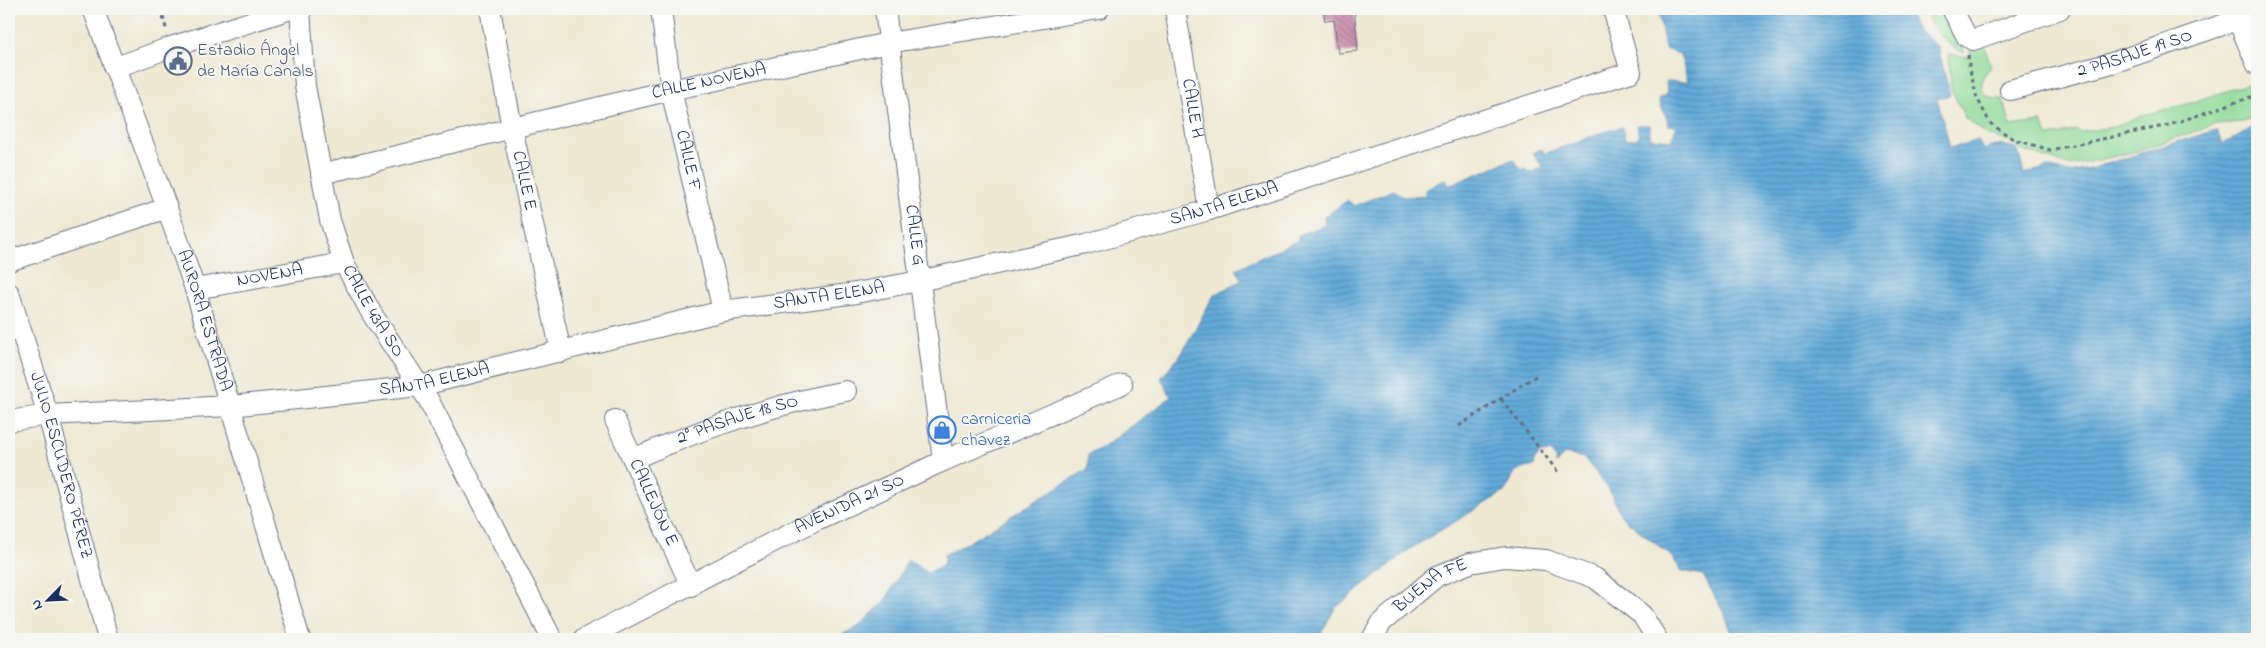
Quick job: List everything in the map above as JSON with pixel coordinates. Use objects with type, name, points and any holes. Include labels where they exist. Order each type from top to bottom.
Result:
[{"type":"street","name":"AURORA ESTRADA","points":[[93,9],[195,289],[300,639]]},
{"type":"street","points":[[114,68],[171,47],[291,9]]},
{"type":"street","name":"CALLE 43A SO","points":[[300,9],[305,86],[330,220],[344,263],[372,314],[428,399],[552,639]]},
{"type":"street","name":"CALLE E","points":[[490,9],[512,128],[561,352]]},
{"type":"street","name":"CALLE F","points":[[661,9],[671,90],[723,311]]},
{"type":"street","name":"CALLE G","points":[[885,9],[943,461]]},
{"type":"street","name":"CALLE NOVENA","points":[[321,174],[671,90],[888,42],[1099,9]]},
{"type":"street","name":"CALLE H","points":[[1175,9],[1209,210]]},
{"type":"street","name":"SANTA ELENA","points":[[9,421],[48,415],[231,406],[419,386],[723,311],[856,293],[1086,244],[1209,210],[1631,72],[1613,9]]},
{"type":"street","points":[[1952,9],[1967,36],[1973,40],[2060,9]]},
{"type":"street","name":"2 PASAJE 19 SO","points":[[2010,90],[2112,63],[2235,15],[2257,13]]},
{"type":"street","points":[[2235,15],[2257,65]]},
{"type":"street","points":[[9,261],[167,208]]},
{"type":"street","name":"NOVENA","points":[[195,289],[344,263]]},
{"type":"street","name":"JULIO ESCUDERO PÉREZ","points":[[9,293],[48,415],[108,639]]},
{"type":"street","name":"AVENIDA 21 SO","points":[[584,639],[691,586],[814,521],[943,461],[1122,384]]},
{"type":"street","name":"2° PASAJE 18 SO","points":[[633,458],[721,423],[802,400],[846,391]]},
{"type":"street","name":"CALLEJÓN E","points":[[616,420],[691,586]]},
{"type":"street","name":"BUENA FE","points":[[1372,639],[1382,622],[1437,576],[1470,563],[1506,557],[1546,560],[1595,578],[1642,615],[1657,639]]},
{"type":"path","points":[[161,9],[171,47]]},
{"type":"path","points":[[1967,36],[1969,66],[1975,90],[1990,123],[2013,139],[2050,150],[2169,125],[2257,95]]},
{"type":"path","points":[[1459,426],[1537,375]]},
{"type":"path","points":[[1501,399],[1558,472]]},
{"type":"green space","points":[[1922,9],[1947,9],[1962,36],[1964,53],[1950,45],[1939,34]]},
{"type":"green space","points":[[1984,41],[1991,68],[1982,80],[1984,94],[1994,99],[2003,99],[2011,126],[2041,122],[2049,137],[2077,130],[2079,132],[2114,127],[2142,115],[2177,107],[2257,81],[2257,118],[2243,122],[2216,124],[2142,150],[2072,166],[2026,152],[2009,142],[1988,135],[1965,118],[1951,89],[1949,54],[1970,57],[1970,45]]},
{"type":"water","points":[[1658,9],[1906,9],[1919,32],[1938,47],[1950,95],[1937,98],[1950,148],[1978,140],[1983,150],[2000,144],[2018,150],[2024,174],[2048,167],[2069,173],[2093,168],[2216,130],[2223,144],[2257,125],[2257,639],[1734,639],[1726,617],[1703,575],[1682,571],[1670,555],[1622,517],[1608,488],[1584,458],[1564,454],[1556,464],[1555,457],[1550,452],[1541,453],[1535,459],[1534,466],[1516,472],[1504,492],[1410,549],[1335,608],[1318,639],[832,639],[858,627],[885,601],[908,560],[928,573],[944,564],[944,555],[969,542],[1088,469],[1088,455],[1105,446],[1171,397],[1161,378],[1182,353],[1214,295],[1242,280],[1236,269],[1299,240],[1298,235],[1325,225],[1324,217],[1348,200],[1354,206],[1394,190],[1403,197],[1426,195],[1425,190],[1445,179],[1448,186],[1513,159],[1522,170],[1525,169],[1531,173],[1543,167],[1532,153],[1542,149],[1545,154],[1606,131],[1623,127],[1625,140],[1639,138],[1637,125],[1650,125],[1650,138],[1672,140],[1676,126],[1668,125],[1659,98],[1667,95],[1666,81],[1688,82],[1680,54],[1665,49]]},
{"type":"building","points":[[1323,9],[1354,9],[1358,51],[1338,53],[1334,20],[1325,21]]},
{"type":"place","name":"Estadio Ángel de María Canals","points":[[178,61]]},
{"type":"place","name":"carniceria chavez","points":[[942,430]]}]
